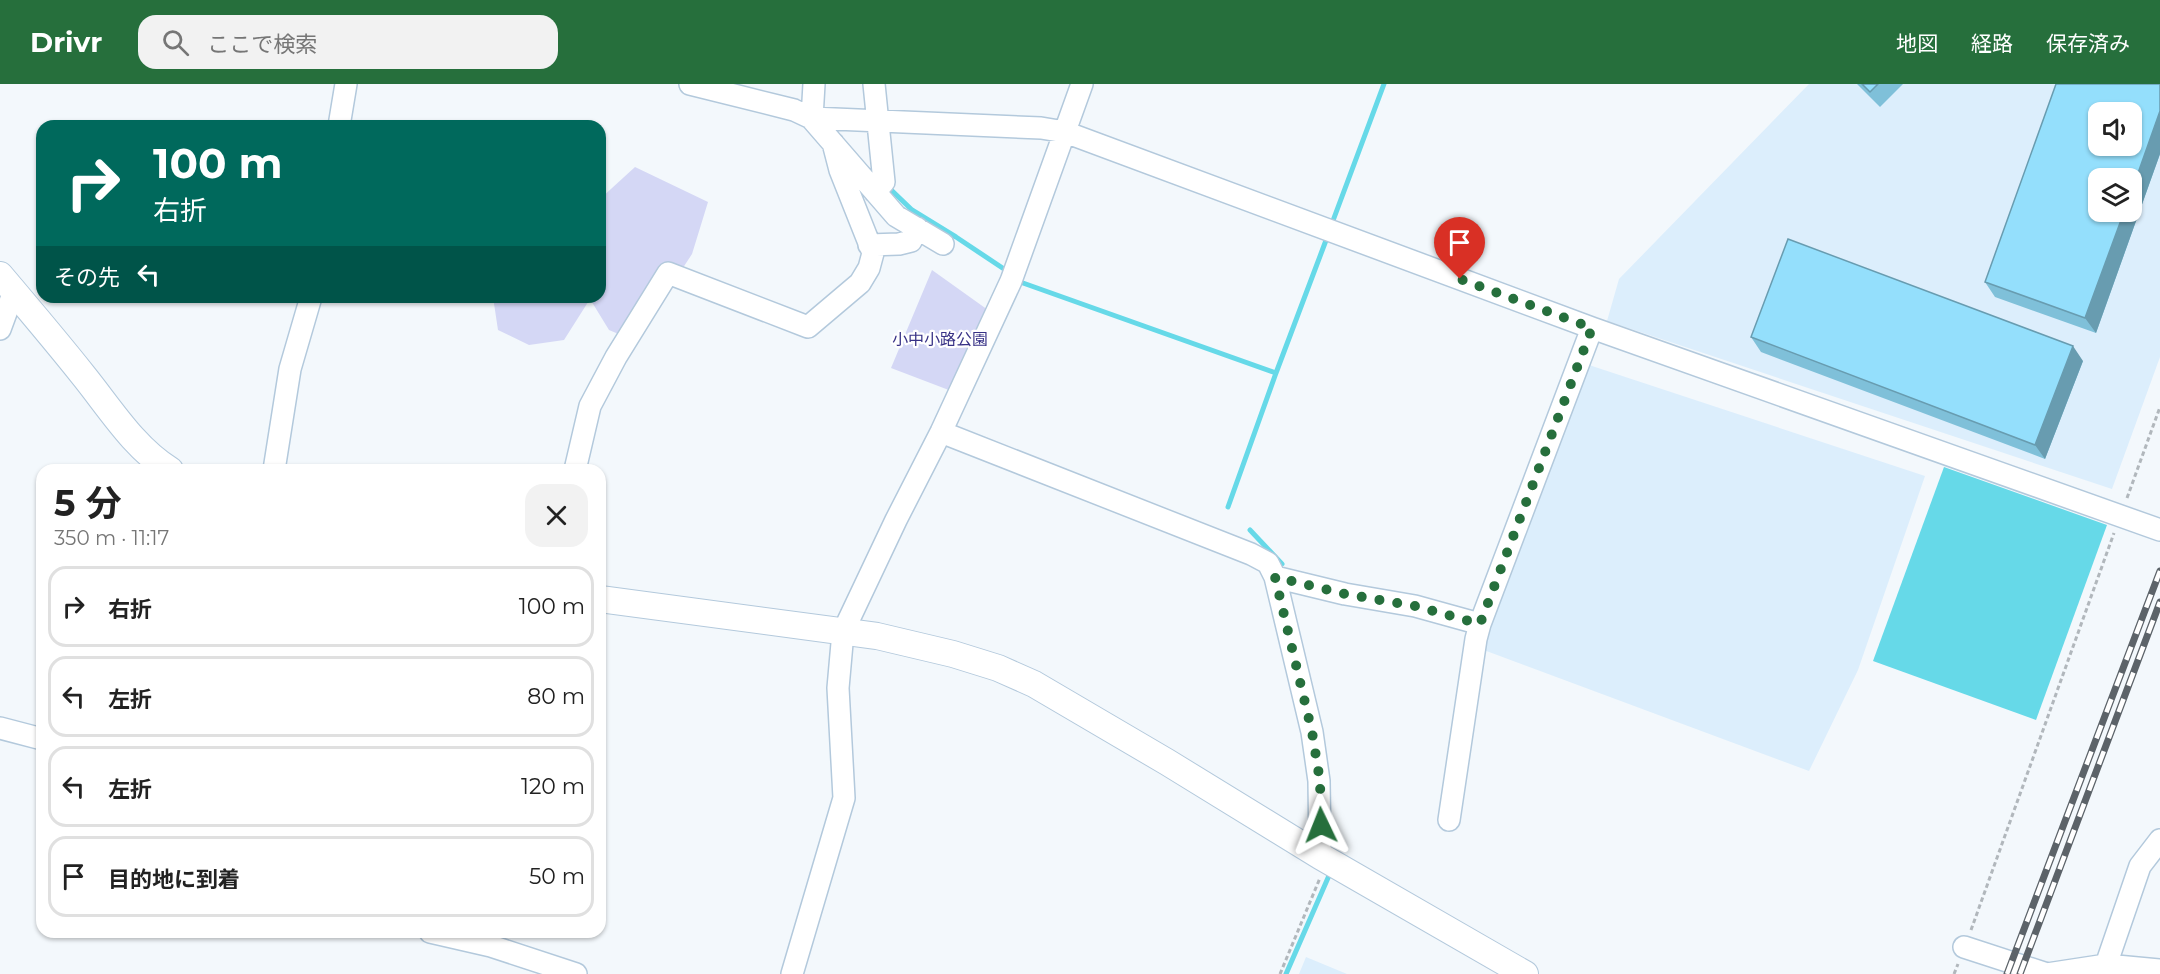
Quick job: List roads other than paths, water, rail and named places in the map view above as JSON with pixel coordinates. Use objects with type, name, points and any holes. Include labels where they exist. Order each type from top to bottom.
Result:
[{"type":"street","points":[[340,120],[346,84]]},
{"type":"street","points":[[690,84],[794,110],[811,118],[896,216],[943,244]]},
{"type":"street","points":[[814,84],[812,118],[1041,128],[1065,132],[1592,328],[2160,530]]},
{"type":"street","points":[[874,84],[884,182],[875,192]]},
{"type":"street","points":[[792,974],[844,798],[838,688],[843,632],[941,432],[1011,281],[1082,84]]},
{"type":"street","points":[[576,464],[590,406],[616,357],[668,273],[808,327],[860,282],[869,268],[873,253],[840,170],[833,143]]},
{"type":"street","points":[[869,245],[899,244],[911,240],[916,228]]},
{"type":"street","points":[[0,329],[7,283]]},
{"type":"street","points":[[7,283],[129,433],[162,464]]},
{"type":"street","points":[[275,464],[290,369],[309,303]]},
{"type":"street","points":[[1449,820],[1480,624],[1592,328]]},
{"type":"street","points":[[941,432],[1269,563],[1275,577],[1312,732],[1320,781],[1320,856]]},
{"type":"street","points":[[1275,577],[1345,594],[1415,606],[1480,624]]},
{"type":"street","points":[[606,600],[877,636],[953,654],[998,668],[1034,684],[1320,856],[1525,974]]},
{"type":"street","points":[[0,728],[36,737]]},
{"type":"street","points":[[2106,965],[2140,866],[2160,840]]},
{"type":"street","points":[[456,938],[491,946],[576,974]]},
{"type":"street","points":[[1964,947],[2047,974],[2106,965],[2160,970]]},
{"type":"water","points":[[1944,467],[2107,525],[2036,720],[1873,661]]},
{"type":"waterway","points":[[1331,226],[1384,84]]},
{"type":"waterway","points":[[886,185],[912,210],[1010,273]]},
{"type":"waterway","points":[[1276,373],[1328,235]]},
{"type":"waterway","points":[[1017,279],[1276,373],[1228,507]]},
{"type":"waterway","points":[[1250,530],[1282,564]]},
{"type":"waterway","points":[[1286,974],[1331,871]]},
{"type":"railway","points":[[2007,974],[2160,571]]},
{"type":"railway","points":[[2020,974],[2160,602]]},
{"type":"park label","name":"小中小路公園","points":[[940,339]]}]
